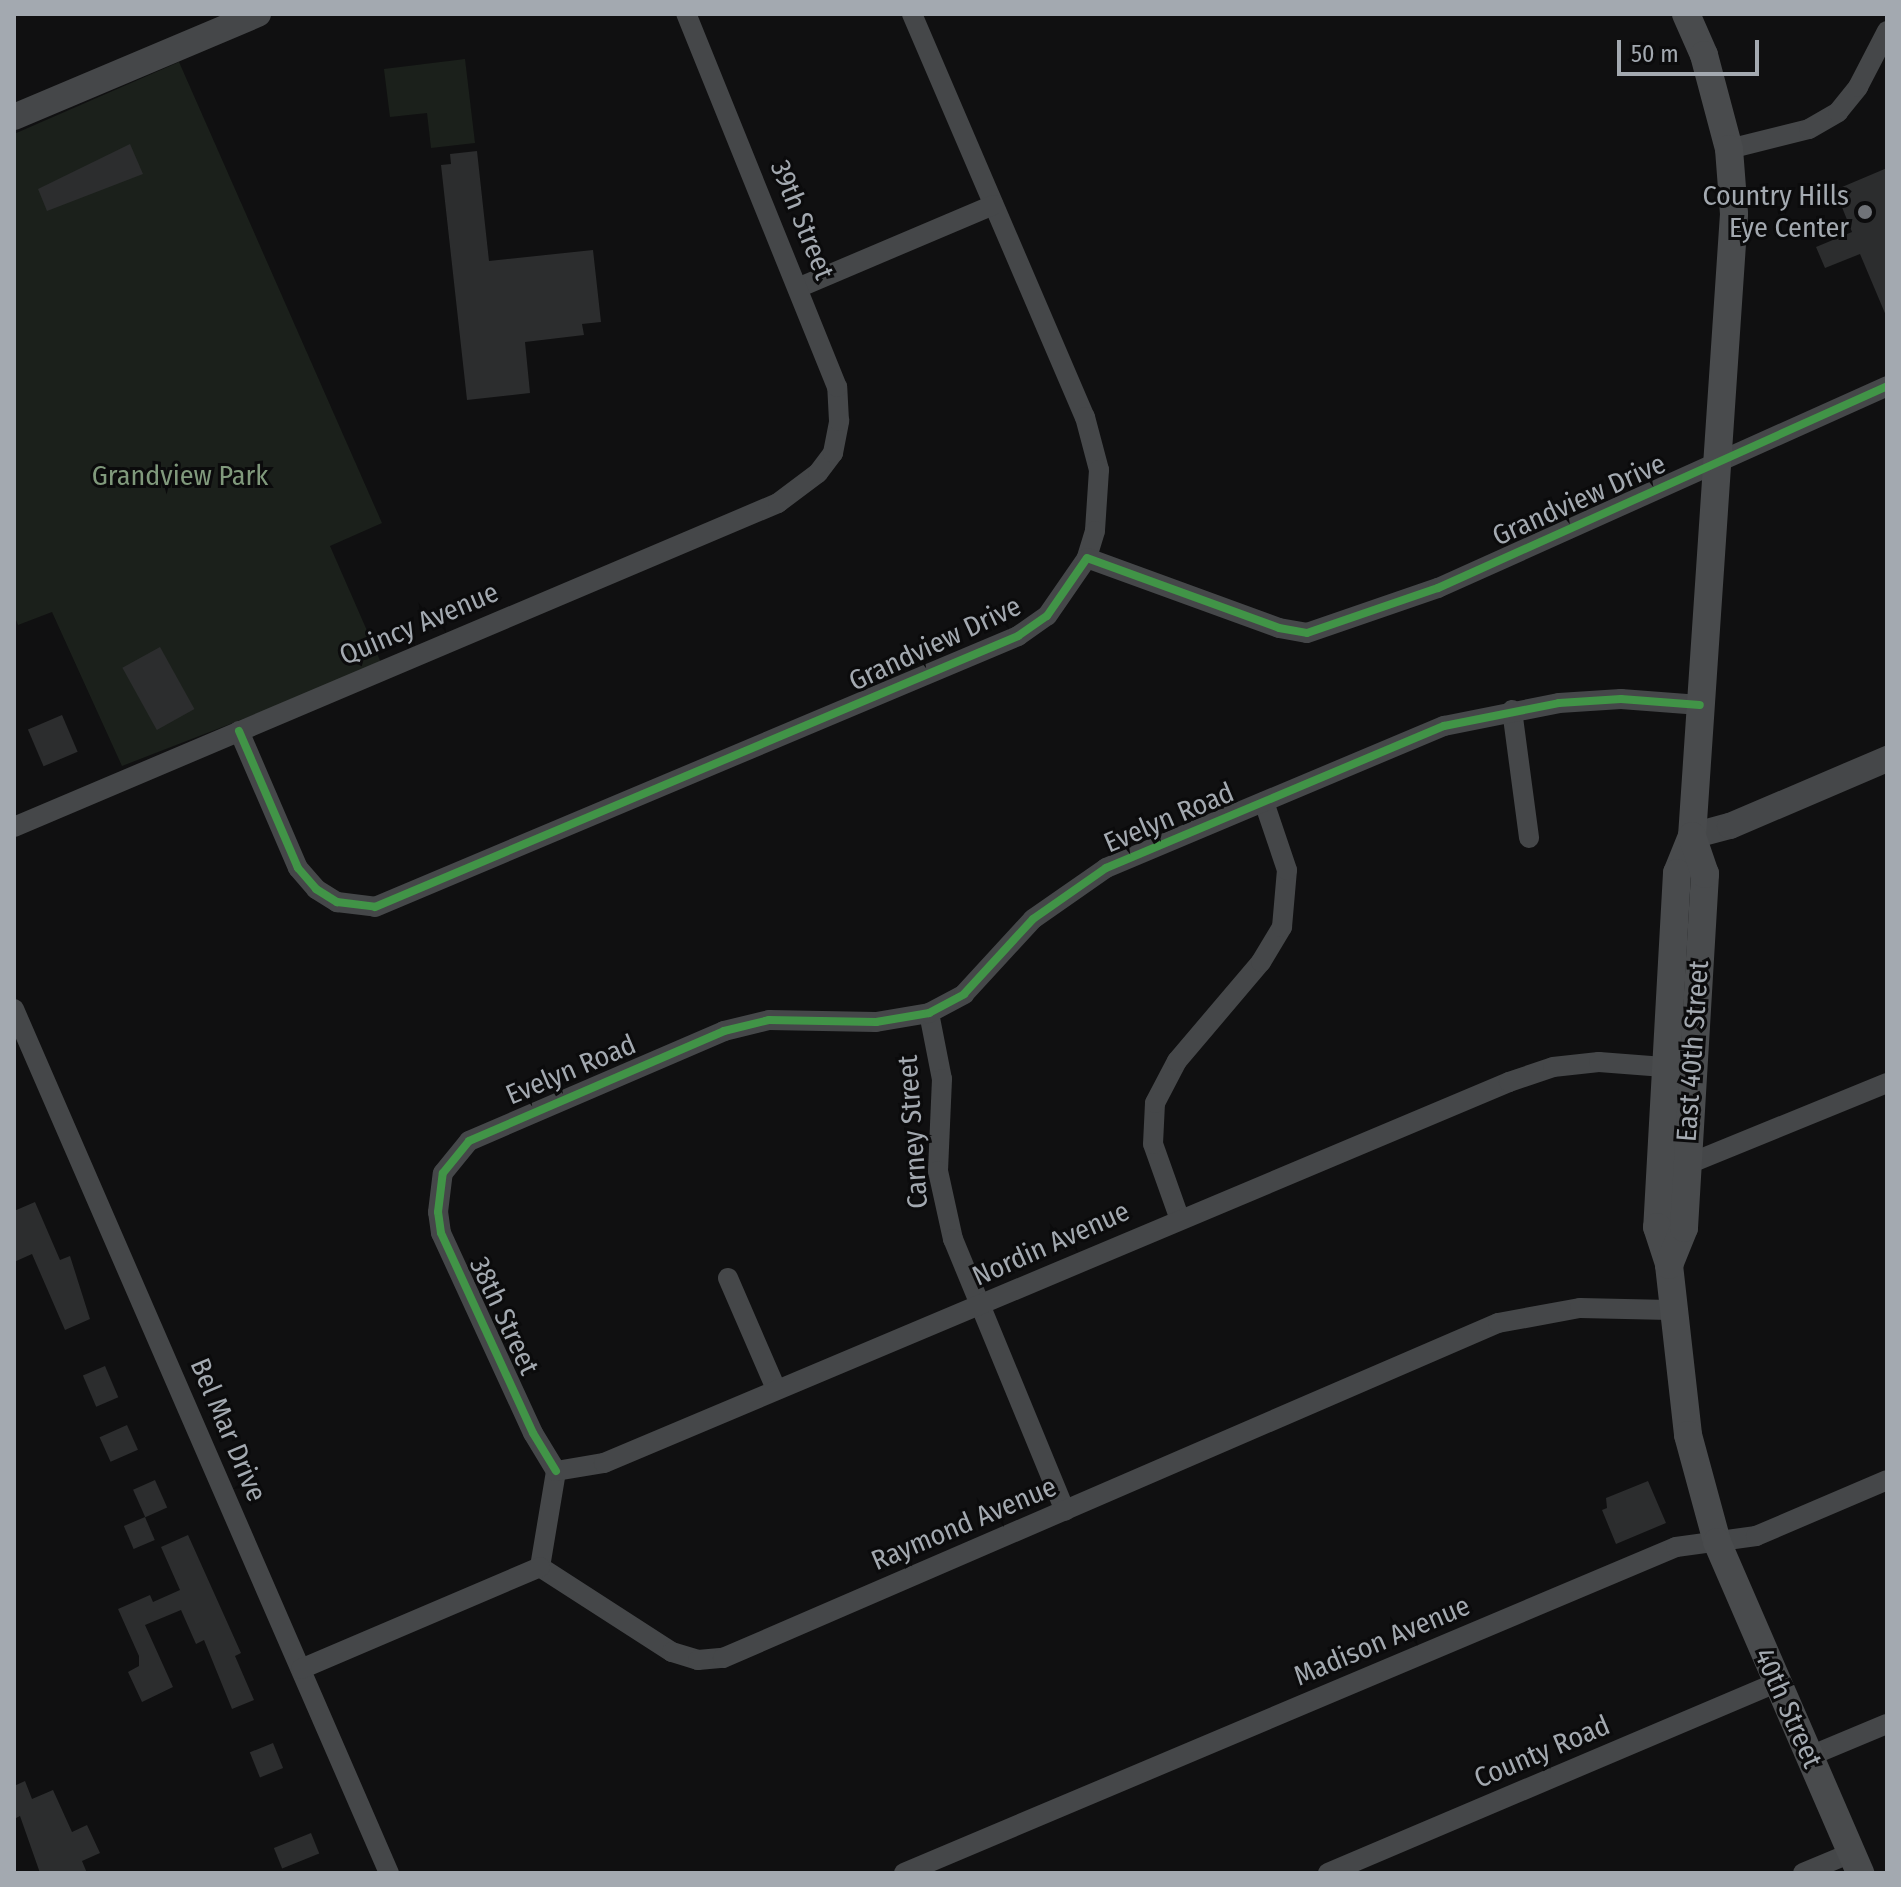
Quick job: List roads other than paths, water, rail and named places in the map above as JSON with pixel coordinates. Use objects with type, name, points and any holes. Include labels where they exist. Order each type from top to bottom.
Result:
[{"type":"main road","name":"East 40th Street","points":[[1686,14],[1704,55],[1729,149],[1734,214],[1731,303],[1716,463],[1692,836],[1677,873],[1657,1227],[1669,1265],[1670,1310],[1688,1435],[1717,1542]]},
{"type":"main road","name":"East 40th Street","points":[[1669,1265],[1684,1228],[1705,874],[1692,836]]},
{"type":"main road","name":"40th Street","points":[[1717,1542],[1856,1863]]},
{"type":"street","points":[[14,117],[258,14]]},
{"type":"street","name":"39th Street","points":[[686,14],[800,287],[837,387],[839,421],[833,453]]},
{"type":"street","name":"Grandview Drive","points":[[239,731],[298,868],[316,889],[337,902],[375,907],[1018,636],[1047,616],[1087,558],[1099,497],[1093,444],[912,14]]},
{"type":"street","points":[[1729,149],[1809,129],[1838,112],[1887,31]]},
{"type":"street","points":[[800,287],[993,205]]},
{"type":"street","name":"Grandview Drive","points":[[1087,558],[1279,628],[1307,633],[1438,588],[1887,386]]},
{"type":"street","name":"Quincy Avenue","points":[[14,827],[778,503],[818,473],[833,453]]},
{"type":"street","name":"Evelyn Road","points":[[443,1173],[454,1154],[488,1129],[724,1031],[769,1020],[876,1022],[929,1013],[964,994],[1033,919],[1106,868],[1444,726],[1512,710],[1621,699],[1700,705]]},
{"type":"street","points":[[1512,710],[1529,838]]},
{"type":"street","points":[[1692,836],[1730,826],[1887,759]]},
{"type":"street","points":[[1179,1217],[1153,1144],[1155,1103],[1177,1061],[1261,962],[1282,927],[1287,870],[1264,802]]},
{"type":"street","name":"Bel Mar Drive","points":[[14,1009],[389,1873]]},
{"type":"street","name":"Carney Street","points":[[929,1013],[942,1079],[937,1145],[943,1202],[1065,1511]]},
{"type":"street","name":"Nordin Avenue","points":[[556,1471],[604,1463],[776,1389],[982,1307],[1179,1217],[1553,1067],[1599,1062],[1664,1067]]},
{"type":"street","points":[[1686,1165],[1887,1083]]},
{"type":"street","name":"38th Street","points":[[443,1173],[438,1212],[441,1233],[533,1433],[556,1471]]},
{"type":"street","points":[[728,1278],[776,1389]]},
{"type":"street","name":"Raymond Avenue","points":[[540,1567],[672,1652],[698,1660],[723,1658],[1498,1323],[1580,1308],[1670,1310]]},
{"type":"street","points":[[301,1669],[540,1567],[556,1471]]},
{"type":"street","name":"Madison Avenue","points":[[904,1873],[1676,1547],[1756,1536],[1887,1480]]},
{"type":"street","name":"County Road","points":[[1328,1873],[1778,1682]]},
{"type":"street","points":[[1810,1756],[1887,1724]]},
{"type":"street","points":[[1803,1873],[1856,1863]]},
{"type":"place","name":"Country Hills Eye Center","points":[[1865,212]]},
{"type":"park label","name":"Grandview Park","points":[[180,476]]}]
